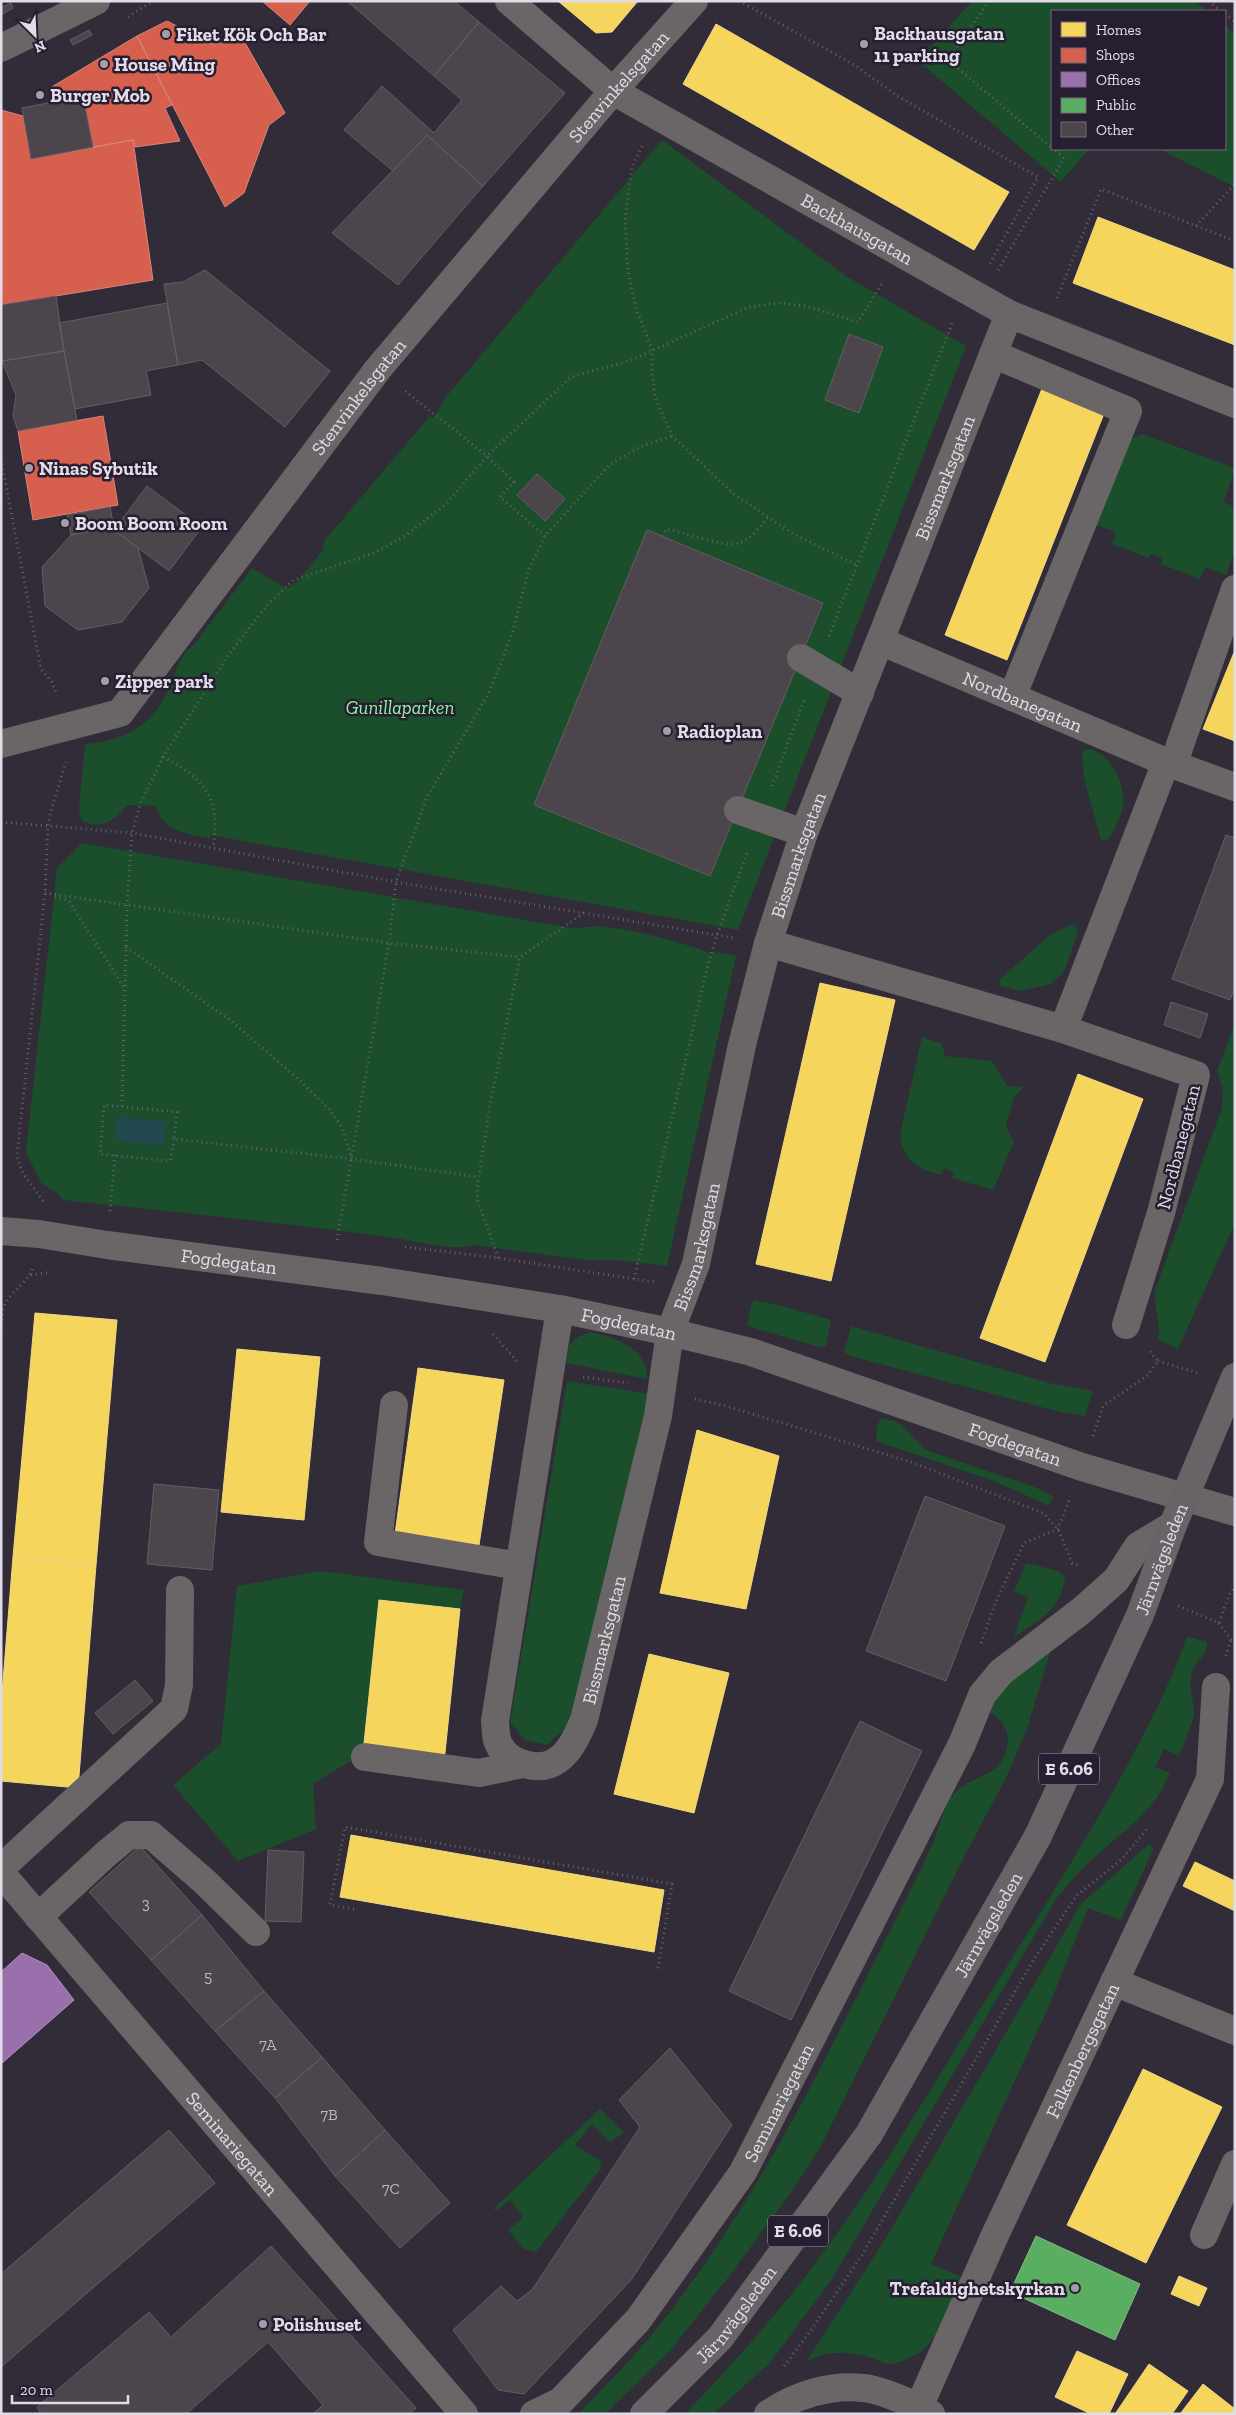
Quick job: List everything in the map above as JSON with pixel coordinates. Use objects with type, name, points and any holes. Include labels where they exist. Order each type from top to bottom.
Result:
[{"type":"highway","name":"Järnvägsleden","points":[[644,2414],[720,2338],[869,2134],[1038,1836],[1140,1615],[1173,1525],[1234,1380]]},
{"type":"street","points":[[1,48],[96,1]]},
{"type":"street","name":"Backhausgatan","points":[[509,1],[613,91],[1009,314],[1235,404]]},
{"type":"street","name":"Stenvinkelsgatan","points":[[1,744],[120,713],[378,369],[613,91],[694,1]]},
{"type":"street","name":"Bissmarksgatan","points":[[365,1757],[479,1773],[523,1764],[535,1766],[552,1764],[571,1746],[584,1720],[658,1416],[670,1332],[696,1264],[742,1045],[768,943],[804,833],[1009,314]]},
{"type":"street","points":[[993,354],[1128,411],[1012,697]]},
{"type":"street","points":[[1063,1029],[1170,763],[1235,589]]},
{"type":"street","name":"Nordbanegatan","points":[[880,641],[1170,763],[1235,787]]},
{"type":"street","points":[[809,663],[860,693]]},
{"type":"street","points":[[749,814],[804,833]]},
{"type":"street","name":"Nordbanegatan","points":[[768,943],[1063,1029],[1196,1074],[1161,1213],[1126,1325]]},
{"type":"street","name":"Fogdegatan","points":[[1,1231],[39,1234],[107,1245],[382,1281],[560,1309],[670,1332],[751,1352],[1082,1466],[1235,1512]]},
{"type":"street","points":[[523,1764],[511,1758],[501,1748],[496,1737],[495,1722],[560,1309]]},
{"type":"street","points":[[394,1405],[378,1542],[519,1566]]},
{"type":"street","name":"Seminariegatan","points":[[534,2414],[561,2401],[638,2320],[743,2172],[962,1744],[982,1695],[1001,1672],[1081,1612],[1116,1580],[1138,1546],[1173,1525]]},
{"type":"street","points":[[1,1868],[174,1709],[179,1685],[180,1590]]},
{"type":"street","name":"Falkenbergsgatan","points":[[925,2410],[995,2235],[1210,1779],[1216,1687]]},
{"type":"street","points":[[38,1917],[129,1835],[151,1835],[205,1882],[256,1932]]},
{"type":"street","name":"Seminariegatan","points":[[1,1873],[464,2414]]},
{"type":"street","points":[[1114,1982],[1235,2031]]},
{"type":"street","points":[[1204,2235],[1235,2164]]},
{"type":"street","points":[[768,2414],[778,2407],[822,2389],[864,2388],[925,2410]]},
{"type":"path","points":[[634,1278],[717,935],[749,814],[809,663],[856,565],[973,294],[1038,177],[899,97],[853,64],[740,1]]},
{"type":"path","points":[[989,1],[948,60],[1051,146]]},
{"type":"path","points":[[1209,1],[1220,10]]},
{"type":"path","points":[[656,116],[632,167],[625,218],[628,272],[636,308],[652,349],[655,397],[672,436],[734,494],[790,532],[856,565]]},
{"type":"path","points":[[973,294],[1064,158],[1055,150]]},
{"type":"path","points":[[1196,226],[1235,184]]},
{"type":"path","points":[[1045,328],[1101,189],[1235,241]]},
{"type":"path","points":[[122,1106],[127,906],[132,833],[141,802],[163,757],[227,657],[267,605],[294,580],[374,553],[405,536],[446,504],[487,456],[571,377],[629,361],[652,349],[749,307],[779,303],[806,306],[858,322],[900,253]]},
{"type":"path","points":[[378,369],[487,456],[514,482],[500,497],[544,536]]},
{"type":"path","points":[[337,1240],[389,943],[396,882],[427,797],[489,693],[512,634],[529,570],[544,536],[610,464],[640,447],[672,436]]},
{"type":"path","points":[[1,459],[41,669],[52,682],[58,698],[69,754],[50,810],[45,894],[17,1155],[21,1170],[43,1199],[39,1234],[31,1275],[15,1289],[5,1304],[1,1330]]},
{"type":"path","points":[[662,536],[667,529],[728,544],[740,543],[754,533],[768,517]]},
{"type":"path","points":[[163,757],[184,768],[209,793],[216,826],[212,847]]},
{"type":"path","points":[[1,822],[132,833],[396,882],[768,943]]},
{"type":"path","points":[[45,894],[389,943],[520,957],[585,912]]},
{"type":"path","points":[[45,894],[69,901],[125,989]]},
{"type":"path","points":[[126,947],[230,1020],[296,1077],[329,1109],[342,1127],[352,1159]]},
{"type":"path","points":[[498,1258],[478,1200],[478,1177],[520,957]]},
{"type":"path","points":[[104,1105],[177,1112],[174,1139],[170,1161],[100,1154],[104,1105]]},
{"type":"path","points":[[174,1139],[352,1159],[478,1177]]},
{"type":"path","points":[[110,1214],[115,1156]]},
{"type":"path","points":[[1126,1325],[1158,1361],[1234,1380]]},
{"type":"path","points":[[980,1646],[997,1599],[1024,1543],[1058,1529],[1103,1406],[1148,1375],[1158,1361]]},
{"type":"path","points":[[1219,1623],[1233,1641]]},
{"type":"path","points":[[778,2371],[812,2330],[862,2255],[1034,1959],[1077,1895],[1121,1860],[1151,1824]]},
{"type":"path","points":[[354,1909],[330,1905],[345,1827],[672,1884],[658,1969]]},
{"type":"green space","points":[[972,1],[1195,1],[1206,10],[1051,10],[1051,150],[1088,150],[1061,182],[918,61]]},
{"type":"green space","points":[[1226,27],[1235,34],[1235,187],[1161,150],[1226,150]]},
{"type":"green space","name":"Gunillaparken","points":[[662,140],[846,276],[966,346],[738,930],[210,835],[210,838],[193,835],[170,826],[159,814],[156,806],[127,805],[113,819],[101,824],[88,823],[81,820],[79,809],[85,744],[115,739],[139,727],[149,718],[166,695],[182,657],[193,646],[252,568],[287,589],[295,584],[324,549],[322,546],[325,540],[430,416],[433,418],[446,397]],"holes":[[[647,531],[823,603],[710,876],[534,805]]]},
{"type":"green space","points":[[1142,434],[1235,468],[1224,502],[1235,507],[1235,550],[1226,575],[1205,567],[1200,579],[1161,564],[1163,558],[1151,554],[1149,558],[1112,544],[1116,532],[1095,525],[1126,440]]},
{"type":"green space","points":[[1086,749],[1095,751],[1109,762],[1115,770],[1122,789],[1122,810],[1109,839],[1101,840],[1084,778],[1082,753]]},
{"type":"green space","points":[[82,843],[577,929],[602,927],[639,932],[706,951],[736,956],[667,1266],[614,1260],[585,1260],[474,1245],[448,1247],[313,1227],[63,1200],[56,1192],[41,1183],[26,1152],[57,868]]},
{"type":"green space","points":[[1073,924],[1077,928],[1077,935],[1064,972],[1051,984],[1021,991],[1000,986],[999,980],[1051,934]]},
{"type":"green space","points":[[1235,1023],[1235,1223],[1178,1349],[1158,1340],[1159,1327],[1155,1290],[1222,1108],[1223,1089],[1217,1071]]},
{"type":"green space","points":[[922,1037],[942,1044],[945,1056],[992,1061],[1007,1086],[1024,1087],[1014,1097],[1006,1126],[1014,1142],[993,1190],[952,1178],[954,1172],[943,1169],[941,1175],[925,1170],[912,1162],[904,1151],[900,1134]]},
{"type":"green space","points":[[755,1300],[831,1320],[826,1346],[819,1347],[750,1327],[747,1325],[752,1302]]},
{"type":"green space","points":[[851,1326],[1049,1383],[1093,1391],[1085,1416],[1060,1412],[850,1356],[844,1352]]},
{"type":"green space","points":[[590,1332],[610,1337],[636,1352],[646,1368],[647,1379],[566,1363],[569,1345],[580,1336]]},
{"type":"green space","points":[[567,1381],[650,1394],[571,1723],[547,1745],[525,1740],[510,1722]]},
{"type":"green space","points":[[881,1418],[898,1422],[926,1450],[1037,1488],[1054,1497],[1048,1505],[991,1480],[876,1441],[877,1426]]},
{"type":"green space","points":[[1026,1563],[1059,1571],[1065,1577],[1063,1589],[1054,1606],[1040,1620],[1014,1637],[1028,1597],[1014,1592]]},
{"type":"green space","points":[[321,1571],[464,1590],[460,1609],[379,1601],[363,1753],[313,1784],[316,1829],[238,1861],[173,1785],[221,1744],[237,1586]]},
{"type":"green space","points":[[1187,1636],[1206,1642],[1207,1647],[1193,1668],[1191,1687],[1194,1716],[1179,1756],[1164,1749],[1155,1767],[1170,1773],[1163,1787],[1147,1810],[1085,1866],[1056,1899],[832,2279],[770,2363],[713,2414],[685,2414],[739,2356],[790,2296],[844,2223],[887,2159],[1092,1828],[1158,1705],[1174,1671]]},
{"type":"green space","points":[[1051,1649],[1027,1729],[1007,1776],[965,1855],[820,2148],[794,2188],[734,2270],[671,2350],[605,2414],[578,2414],[632,2358],[662,2322],[724,2235],[752,2190],[805,2097],[854,2002],[927,1857],[950,1799],[965,1785],[990,1772],[1003,1758],[1008,1741],[1006,1729],[1000,1720],[985,1711],[1004,1680]]},
{"type":"green space","points":[[1149,1844],[1154,1848],[1121,1920],[1088,1908],[1049,2006],[931,2264],[965,2278],[959,2295],[941,2327],[923,2350],[903,2361],[889,2364],[869,2357],[837,2353],[821,2355],[806,2362],[886,2238],[1081,1904]]},
{"type":"green space","points":[[600,2109],[624,2132],[610,2143],[592,2124],[575,2145],[601,2161],[600,2169],[536,2252],[524,2249],[508,2230],[523,2217],[510,2200],[496,2211],[494,2208]]},
{"type":"water","points":[[117,1116],[166,1122],[163,1146],[114,1140]]},
{"type":"building: Homes","points":[[558,1],[638,1],[612,32],[596,33]]},
{"type":"building: Homes","points":[[716,24],[1009,192],[974,250],[683,84]]},
{"type":"building: Homes","points":[[1098,217],[1235,270],[1235,345],[1073,283]]},
{"type":"building: Homes","points":[[1043,386],[1105,411],[1007,660],[945,635]]},
{"type":"building: Homes","points":[[1235,650],[1235,741],[1203,729]]},
{"type":"building: Homes","points":[[820,983],[895,1000],[831,1281],[756,1264]]},
{"type":"building: Homes","points":[[1078,1074],[1143,1099],[1045,1362],[980,1338]]},
{"type":"building: Homes","points":[[35,1313],[117,1320],[96,1565],[13,1557]]},
{"type":"building: Homes","points":[[237,1349],[320,1357],[304,1520],[221,1512]]},
{"type":"building: Homes","points":[[418,1368],[504,1380],[479,1545],[395,1534]]},
{"type":"building: Homes","points":[[697,1430],[779,1456],[746,1609],[660,1593]]},
{"type":"building: Homes","points":[[13,1557],[96,1565],[78,1788],[1,1781],[1,1706]]},
{"type":"building: Homes","points":[[379,1600],[460,1609],[444,1762],[363,1753]]},
{"type":"building: Homes","points":[[649,1654],[729,1673],[694,1813],[614,1794]]},
{"type":"building: Homes","points":[[351,1835],[664,1890],[654,1952],[340,1897]]},
{"type":"building: Homes","points":[[1195,1862],[1235,1881],[1235,1911],[1183,1886]]},
{"type":"building: Homes","points":[[1143,2069],[1222,2107],[1146,2263],[1067,2225]]},
{"type":"building: Homes","points":[[1179,2276],[1207,2288],[1199,2306],[1171,2294]]},
{"type":"building: Homes","points":[[1077,2351],[1128,2374],[1109,2414],[1091,2414],[1055,2397]]},
{"type":"building: Homes","points":[[1149,2364],[1188,2391],[1172,2414],[1115,2414]]},
{"type":"building: Homes","points":[[1203,2384],[1235,2409],[1235,2414],[1180,2414]]},
{"type":"building: Shops","points":[[262,1],[310,1],[290,25]]},
{"type":"building: Shops","points":[[167,21],[212,44],[244,41],[285,113],[269,125],[244,193],[225,207],[137,36]]},
{"type":"building: Shops","points":[[137,36],[172,105],[165,108],[180,141],[135,147],[133,140],[93,147],[83,96],[58,101],[50,88]]},
{"type":"building: Shops","points":[[1,110],[23,116],[31,159],[133,140],[153,280],[1,305]]},
{"type":"building: Shops","points":[[103,416],[118,505],[33,520],[18,431]]},
{"type":"building: Offices","points":[[22,1953],[47,1965],[74,2000],[1,2064],[1,1972]]},
{"type":"building: Public","name":"Trefaldighetskyrkan","points":[[1036,2236],[1140,2284],[1115,2340],[1010,2292]]},
{"type":"building: Other","points":[[347,1],[454,1],[479,22],[434,76]]},
{"type":"building: Other","points":[[11,3],[13,8],[1,15],[1,8]]},
{"type":"building: Other","points":[[479,22],[565,93],[483,186],[427,135],[393,171],[344,130],[382,86],[434,133],[462,100],[434,76]]},
{"type":"building: Other","points":[[89,30],[92,35],[73,45],[70,40]]},
{"type":"building: Other","points":[[83,96],[93,147],[31,159],[22,108]]},
{"type":"building: Other","points":[[427,135],[483,186],[398,285],[332,233]]},
{"type":"building: Other","points":[[205,270],[330,371],[285,427],[202,360],[178,365],[164,284],[183,282]]},
{"type":"building: Other","points":[[56,296],[64,351],[2,361],[1,305]]},
{"type":"building: Other","points":[[167,303],[178,365],[146,371],[151,395],[75,409],[59,323]]},
{"type":"building: Other","points":[[849,334],[883,347],[859,413],[825,400]]},
{"type":"building: Other","points":[[64,351],[77,420],[18,431],[13,416],[16,395],[2,361]]},
{"type":"building: Other","points":[[537,474],[565,499],[545,521],[517,495]]},
{"type":"building: Other","points":[[147,486],[202,527],[169,571],[114,530]]},
{"type":"building: Other","points":[[110,507],[114,527],[71,535],[67,515]]},
{"type":"building: Other","points":[[114,527],[114,530],[138,548],[149,588],[122,622],[78,630],[45,606],[42,567],[71,535]]},
{"type":"building: Other","name":"Radioplan","points":[[647,530],[823,603],[710,876],[534,805]]},
{"type":"building: Other","points":[[1226,835],[1235,838],[1235,987],[1230,1000],[1172,979]]},
{"type":"building: Other","points":[[1171,1002],[1208,1014],[1200,1038],[1164,1025]]},
{"type":"building: Other","points":[[154,1484],[219,1490],[212,1570],[147,1564]]},
{"type":"building: Other","points":[[925,1496],[1005,1526],[946,1681],[866,1651]]},
{"type":"building: Other","points":[[135,1680],[153,1701],[113,1734],[95,1713]]},
{"type":"building: Other","points":[[860,1721],[922,1751],[791,2020],[729,1991]]},
{"type":"building: Other","points":[[140,1846],[202,1915],[151,1960],[89,1892]]},
{"type":"building: Other","points":[[268,1850],[304,1852],[301,1922],[265,1921]]},
{"type":"building: Other","points":[[202,1915],[264,1991],[215,2031],[151,1960]]},
{"type":"building: Other","points":[[264,1991],[322,2057],[275,2098],[215,2031]]},
{"type":"building: Other","points":[[670,2048],[732,2125],[631,2280],[524,2394],[498,2390],[453,2330],[501,2286],[517,2301],[532,2290],[640,2127],[619,2100]]},
{"type":"building: Other","points":[[322,2057],[385,2130],[335,2176],[275,2098]]},
{"type":"building: Other","points":[[169,2130],[215,2183],[1,2367],[1,2274]]},
{"type":"building: Other","points":[[385,2130],[450,2203],[400,2248],[335,2176]]},
{"type":"building: Other","name":"Polishuset","points":[[271,2246],[416,2408],[409,2414],[313,2414],[323,2405],[268,2342],[186,2414],[41,2414],[37,2407],[149,2312],[171,2337]]},
{"type":"place","name":"Fiket Kök Och Bar","points":[[166,34]]},
{"type":"place","name":"Backhausgatan 11 parking","points":[[864,44]]},
{"type":"place","name":"House Ming","points":[[104,64]]},
{"type":"place","name":"Burger Mob","points":[[40,95]]},
{"type":"place","name":"Ninas Sybutik","points":[[29,468]]},
{"type":"place","name":"Boom Boom Room","points":[[65,523]]},
{"type":"place","name":"Zipper park","points":[[105,681]]},
{"type":"place","name":"Radioplan","points":[[667,731]]},
{"type":"place","name":"Trefaldighetskyrkan","points":[[1075,2288]]},
{"type":"place","name":"Polishuset","points":[[263,2324]]}]
